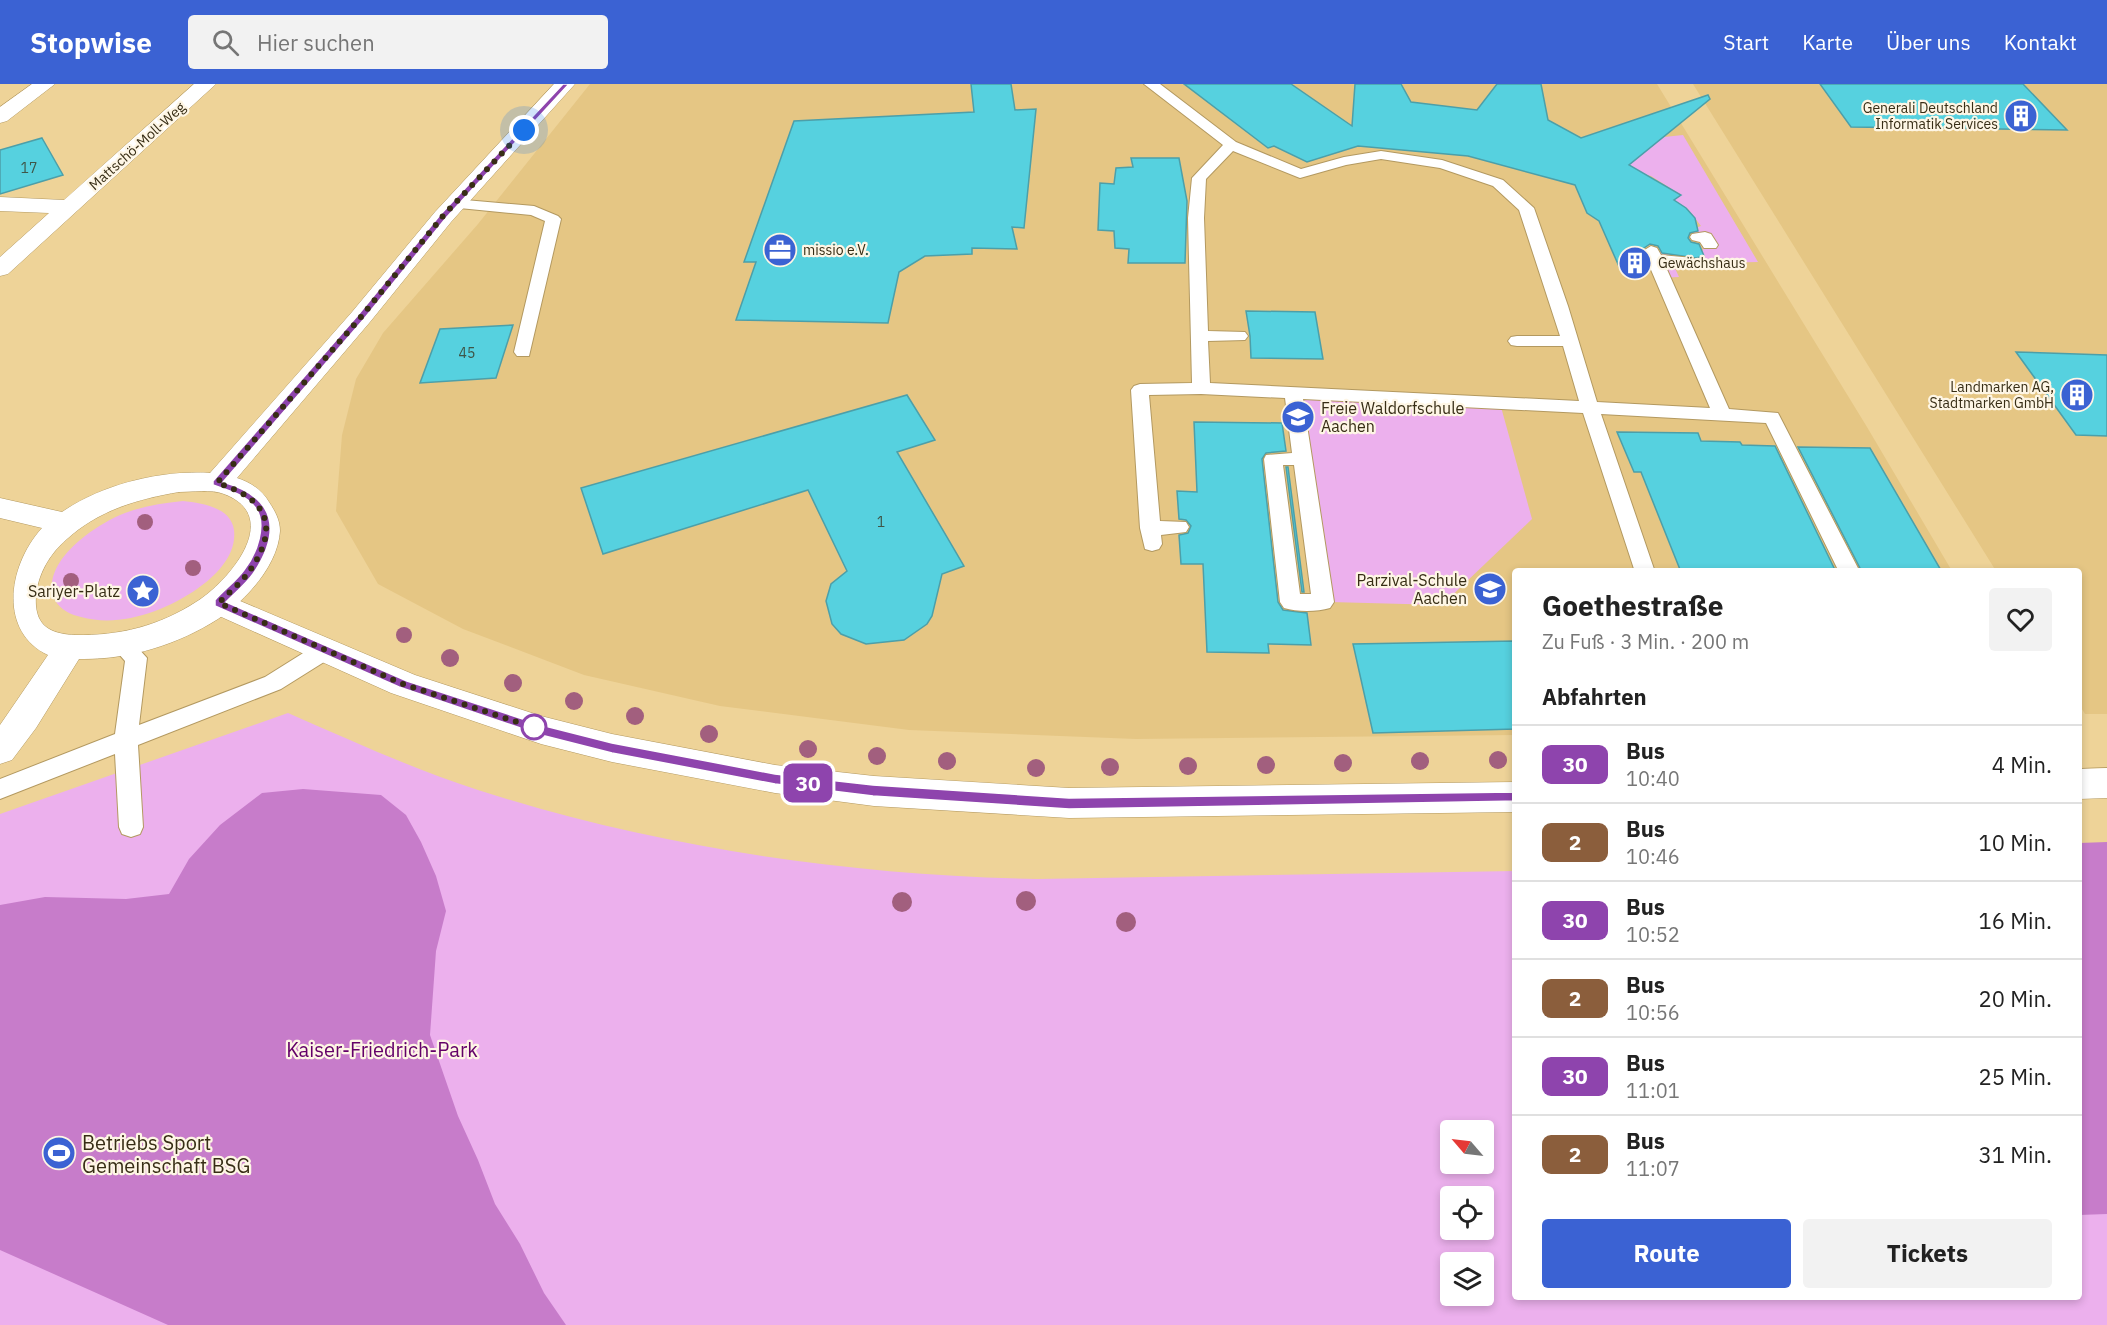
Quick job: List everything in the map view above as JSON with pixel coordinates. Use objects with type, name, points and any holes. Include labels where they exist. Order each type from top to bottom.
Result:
[{"type":"street","points":[[0,117],[45,84]]},
{"type":"street","name":"Mattschö-Moll-Weg","points":[[0,269],[206,84]]},
{"type":"street","points":[[217,483],[361,317],[454,204],[565,84]]},
{"type":"street","points":[[0,204],[69,207]]},
{"type":"street","points":[[179,482],[217,483],[237,489],[258,504],[266,518],[264,544],[248,573],[219,603],[188,621],[142,639],[121,644],[70,647],[36,638],[16,619],[12,606],[17,578],[37,549],[66,523],[99,505],[141,489],[179,482]]},
{"type":"street","points":[[0,508],[66,523]]},
{"type":"street","points":[[219,603],[403,684],[541,730],[612,748],[775,779],[873,791],[1069,803],[1512,797]]},
{"type":"street","points":[[0,750],[24,719],[70,647]]},
{"type":"street","points":[[2082,784],[2107,783]]},
{"type":"lane","points":[[1151,84],[1231,145],[1300,174],[1344,161],[1381,155],[1442,164],[1498,183],[1526,208],[1644,568]]},
{"type":"lane","points":[[1201,388],[1196,229],[1199,178],[1231,145]]},
{"type":"lane","points":[[454,204],[534,211],[553,219],[523,352]]},
{"type":"lane","points":[[1687,261],[1653,256],[1722,414]]},
{"type":"lane","points":[[1200,336],[1239,336]]},
{"type":"lane","points":[[1517,341],[1571,341]]},
{"type":"lane","points":[[1179,527],[1151,536],[1140,390],[1201,388],[1772,417],[1848,568]]},
{"type":"lane","points":[[1293,393],[1303,459],[1323,602],[1291,602],[1273,459],[1303,459]]},
{"type":"lane","points":[[121,644],[136,658],[126,740],[131,827]]},
{"type":"lane","points":[[0,789],[273,683],[324,651]]},
{"type":"shaded area","points":[[590,84],[1657,84],[1867,427],[1950,568],[1512,568],[1512,735],[1136,739],[909,730],[720,706],[584,675],[463,629],[378,584],[336,511],[342,435],[356,379],[383,333],[478,224]]},
{"type":"shaded area","points":[[1693,84],[2107,84],[2107,714],[2085,714],[2082,709],[2082,568],[1994,568]]},
{"type":"green space","points":[[1683,135],[1758,262],[1673,264],[1679,277],[1659,278],[1645,249],[1697,258],[1703,250],[1702,241],[1686,231],[1701,226],[1688,209],[1674,200],[1681,195],[1651,176],[1615,167],[1664,137]]},
{"type":"green space","points":[[1298,395],[1501,407],[1532,519],[1442,605],[1330,602]]},
{"type":"green space","points":[[183,501],[206,505],[221,511],[232,522],[234,539],[229,556],[204,584],[171,604],[126,619],[96,620],[81,617],[66,612],[57,604],[52,586],[55,572],[62,559],[86,536],[99,526],[125,513],[139,508]]},
{"type":"green space","name":"Kaiser-Friedrich-Park","points":[[288,713],[382,754],[478,790],[615,828],[754,855],[895,872],[1037,879],[1512,871],[1512,1300],[2082,1300],[2082,860],[2107,860],[2107,1325],[0,1325],[0,814]]},
{"type":"green space","points":[[303,789],[381,795],[406,815],[421,842],[436,876],[446,911],[436,951],[430,1035],[458,1116],[495,1204],[520,1244],[544,1293],[566,1325],[168,1325],[0,1250],[0,905],[45,897],[126,899],[169,894],[189,859],[220,825],[262,793]]},
{"type":"green space","points":[[2107,842],[2107,1214],[2082,1215],[2082,843]]},
{"type":"building","points":[[971,84],[1011,84],[1015,110],[1036,109],[1024,228],[1012,227],[1017,249],[972,248],[972,254],[925,256],[899,272],[888,323],[736,320],[756,262],[744,262],[794,121],[974,112]]},
{"type":"building","points":[[1184,84],[1291,84],[1352,126],[1355,84],[1401,84],[1411,102],[1477,110],[1497,84],[1541,84],[1548,120],[1581,138],[1708,95],[1710,99],[1629,165],[1681,195],[1674,200],[1695,218],[1698,231],[1690,233],[1688,238],[1691,242],[1699,244],[1704,256],[1696,258],[1662,253],[1658,246],[1650,244],[1641,250],[1647,266],[1621,271],[1599,221],[1587,213],[1575,185],[1468,156],[1358,146],[1307,162],[1274,146],[1268,148]]},
{"type":"building","name":"Generali Deutschland Informatik Services","points":[[1820,84],[2023,84],[2067,130],[1851,127]]},
{"type":"building","points":[[42,138],[63,175],[0,194],[0,150]]},
{"type":"building","points":[[1131,158],[1179,158],[1187,201],[1185,263],[1128,263],[1129,249],[1115,248],[1114,231],[1098,230],[1100,183],[1114,184],[1116,168],[1133,167]]},
{"type":"building","points":[[1246,311],[1315,312],[1323,359],[1251,358]]},
{"type":"building","points":[[513,325],[496,378],[420,383],[440,329]]},
{"type":"building","name":"Landmarken AG, Stadtmarken GmbH","points":[[2016,352],[2107,355],[2107,436],[2076,435]]},
{"type":"building","points":[[907,395],[935,440],[897,452],[964,566],[942,574],[932,616],[927,624],[904,640],[866,644],[841,634],[832,624],[826,601],[831,584],[847,571],[808,490],[603,554],[581,488]]},
{"type":"building","points":[[1194,422],[1282,423],[1286,451],[1266,453],[1262,459],[1278,602],[1283,610],[1307,613],[1311,645],[1268,644],[1269,653],[1207,652],[1203,564],[1181,564],[1179,535],[1188,533],[1191,526],[1186,520],[1179,519],[1177,491],[1197,492]]},
{"type":"building","points":[[1617,432],[1698,433],[1701,441],[1775,446],[1834,568],[1679,568],[1641,472],[1634,472]]},
{"type":"building","points":[[1798,447],[1870,448],[1940,568],[1860,568]]},
{"type":"building","points":[[1286,467],[1288,467],[1304,592],[1302,592]]},
{"type":"building","points":[[1512,641],[1512,729],[1373,733],[1353,644]]},
{"type":"bus line","name":"30","points":[[565,84],[443,216],[361,317],[217,483],[237,489],[258,504],[266,518],[264,544],[256,559],[248,573],[219,603],[403,684],[541,730],[688,764],[775,779],[873,791],[1069,803],[1512,797]]},
{"type":"place","name":"Generali Deutschland Informatik Services","points":[[2021,116]]},
{"type":"place","name":"missio e.V.","points":[[780,250]]},
{"type":"place","name":"Gewächshaus","points":[[1635,263]]},
{"type":"place","name":"Landmarken AG, Stadtmarken GmbH","points":[[2077,395]]},
{"type":"place","name":"Freie Waldorfschule Aachen","points":[[1298,417]]},
{"type":"place","name":"Parzival-Schule Aachen","points":[[1490,589]]},
{"type":"place","name":"Sariyer-Platz","points":[[143,591]]},
{"type":"place","name":"Betriebs Sport Gemeinschaft BSG","points":[[59,1153]]},
{"type":"route","points":[[524,130],[443,216],[361,317],[217,483],[237,489],[258,504],[266,518],[264,544],[256,559],[248,573],[219,603],[403,684],[541,730],[534,727]]}]
